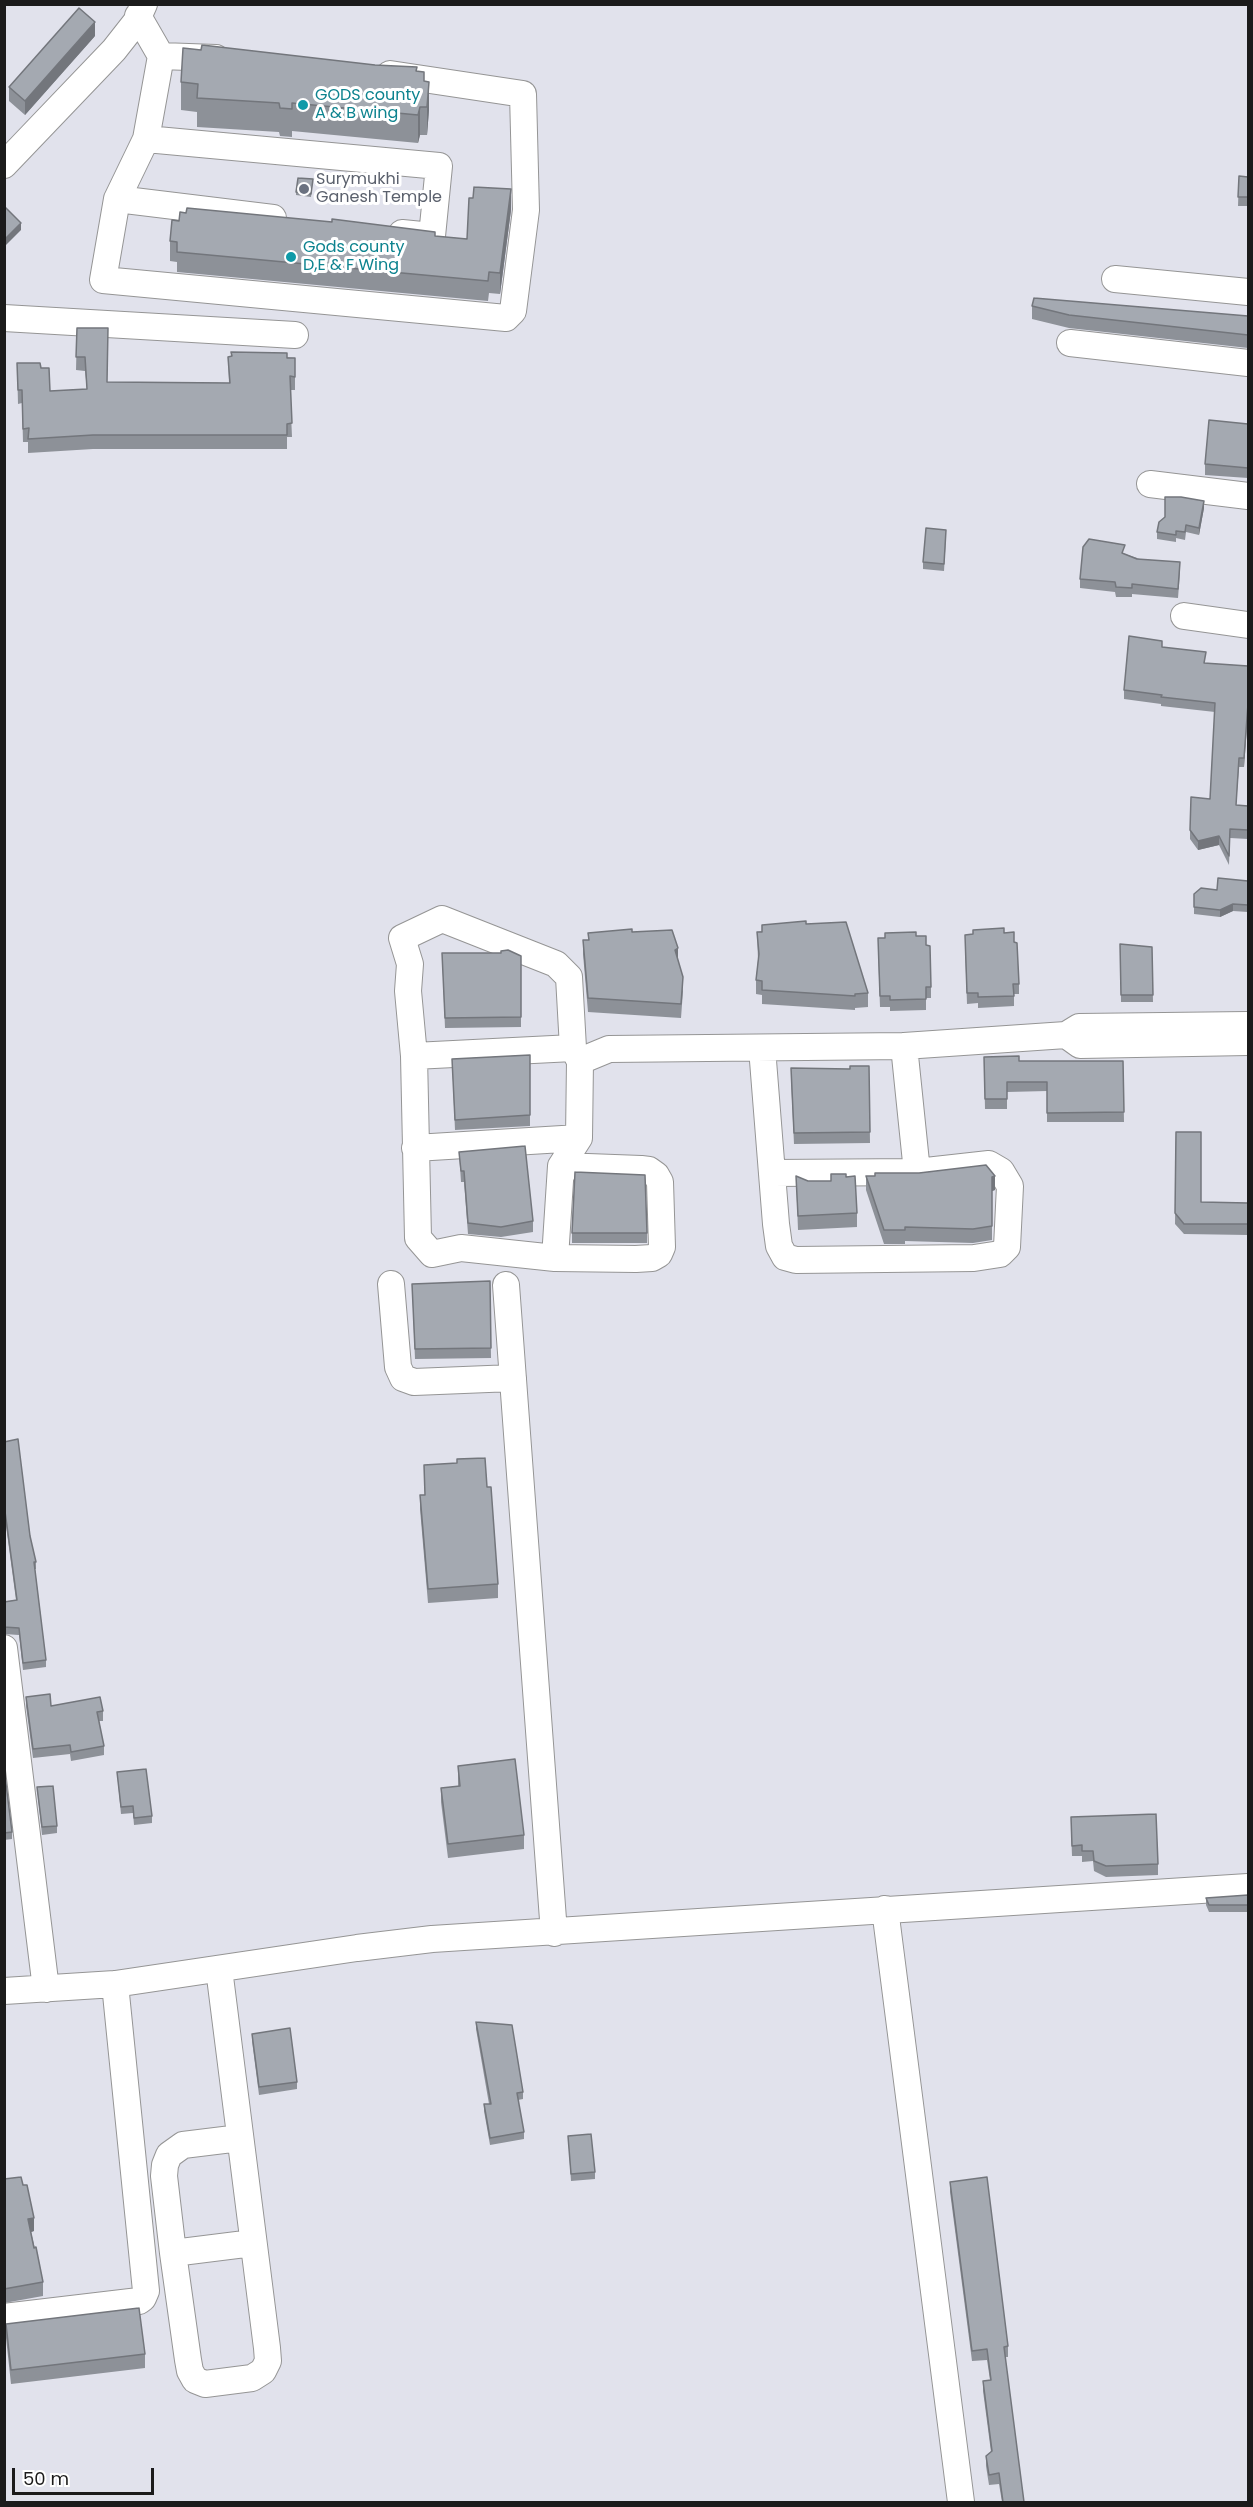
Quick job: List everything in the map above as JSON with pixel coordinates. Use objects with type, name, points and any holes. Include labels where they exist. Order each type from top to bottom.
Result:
[{"type":"street","points":[[141,10],[161,56],[146,139],[117,199],[103,280],[506,318],[513,311],[526,210],[523,94],[372,72]]},
{"type":"street","points":[[4,165],[114,50],[141,10]]},
{"type":"street","points":[[161,56],[243,59]]},
{"type":"street","points":[[146,139],[439,166],[432,236],[374,230]]},
{"type":"street","points":[[117,199],[292,220]]},
{"type":"street","points":[[1115,279],[1248,292]]},
{"type":"street","points":[[4,318],[295,335]]},
{"type":"street","points":[[1070,343],[1248,363]]},
{"type":"street","points":[[1150,484],[1248,496]]},
{"type":"street","points":[[1184,615],[1248,625]]},
{"type":"street","points":[[555,1258],[561,1167],[579,1138],[577,1055],[569,976],[556,964],[441,919],[402,938],[410,964],[408,991],[414,1056],[418,1238],[432,1254],[461,1248],[555,1258],[652,1258],[659,1254],[662,1247],[660,1182],[656,1175],[649,1170],[641,1169],[561,1167]]},
{"type":"street","points":[[414,1056],[577,1055],[609,1049],[904,1046],[1066,1035],[1079,1027],[1248,1025]]},
{"type":"street","points":[[1066,1035],[1080,1045],[1248,1042]]},
{"type":"street","points":[[904,1046],[917,1172]]},
{"type":"street","points":[[762,1048],[779,1246],[785,1257],[796,1260],[991,1257],[1000,1254],[1007,1247],[1010,1186],[1001,1171],[989,1164],[917,1172],[773,1173]]},
{"type":"street","points":[[415,1148],[579,1138]]},
{"type":"street","points":[[391,1284],[398,1367],[403,1378],[414,1382],[513,1378]]},
{"type":"street","points":[[506,1286],[554,1933]]},
{"type":"street","points":[[4,1648],[46,1989]]},
{"type":"street","points":[[4,1991],[115,1984],[432,1939],[1248,1887]]},
{"type":"street","points":[[885,1909],[961,2502]]},
{"type":"street","points":[[219,1969],[268,2361],[258,2375],[235,2381],[205,2384],[195,2380],[190,2372],[172,2253],[164,2176],[169,2155],[183,2145],[240,2138]]},
{"type":"street","points":[[4,2317],[138,2301],[143,2298],[146,2291],[115,1984]]},
{"type":"street","points":[[172,2253],[253,2242]]},
{"type":"building","points":[[79,8],[95,22],[25,101],[9,87]]},
{"type":"building","points":[[202,45],[375,65],[417,67],[416,71],[424,72],[424,81],[429,82],[427,107],[420,107],[418,115],[292,103],[292,109],[280,108],[279,103],[197,98],[198,84],[181,82],[183,48],[201,50]]},
{"type":"building","points":[[1239,176],[1248,177],[1248,197],[1238,197]]},
{"type":"building","name":"Surymukhi Ganesh Temple","points":[[298,178],[313,179],[311,194],[296,192]]},
{"type":"building","points":[[474,187],[511,189],[500,273],[489,272],[488,281],[177,252],[177,242],[170,241],[172,220],[179,221],[180,212],[186,213],[187,208],[332,222],[332,219],[435,232],[435,236],[467,239],[469,198],[473,198]]},
{"type":"building","points":[[4,206],[21,223],[4,240]]},
{"type":"building","points":[[1034,298],[1248,316],[1248,335],[1069,315],[1032,306]]},
{"type":"building","points":[[77,328],[108,328],[107,382],[230,383],[228,357],[232,356],[231,352],[287,353],[287,358],[295,358],[295,377],[290,376],[292,423],[287,424],[287,435],[93,435],[28,439],[29,428],[23,429],[22,390],[18,390],[17,363],[40,363],[41,368],[49,368],[50,391],[87,389],[85,357],[76,357]]},
{"type":"building","points":[[1209,420],[1248,424],[1248,468],[1205,464]]},
{"type":"building","points":[[1165,497],[1204,501],[1199,528],[1186,525],[1185,532],[1176,531],[1176,535],[1157,532],[1159,522],[1165,517]]},
{"type":"building","points":[[926,528],[946,530],[944,564],[923,562]]},
{"type":"building","points":[[1089,539],[1125,545],[1122,553],[1137,559],[1180,562],[1178,589],[1132,584],[1132,588],[1116,587],[1115,582],[1080,579],[1083,547]]},
{"type":"building","points":[[1129,636],[1162,641],[1162,647],[1206,652],[1204,663],[1248,666],[1244,758],[1239,758],[1236,805],[1248,806],[1248,830],[1230,829],[1229,856],[1219,836],[1198,841],[1190,830],[1191,797],[1210,799],[1215,703],[1124,690]]},
{"type":"building","points":[[1218,878],[1248,881],[1248,905],[1233,904],[1220,910],[1194,907],[1194,894],[1201,888],[1217,890]]},
{"type":"building","points":[[806,921],[806,924],[846,922],[868,993],[855,994],[855,996],[762,990],[762,981],[756,980],[759,954],[757,932],[762,932],[762,925]]},
{"type":"building","points":[[1004,928],[1004,933],[1014,932],[1014,942],[1017,943],[1019,984],[1013,984],[1014,996],[978,997],[978,993],[967,993],[965,935],[973,934],[973,930]]},
{"type":"building","points":[[632,929],[632,932],[672,930],[683,977],[681,1004],[588,998],[583,940],[589,940],[588,933]]},
{"type":"building","points":[[916,932],[916,936],[926,936],[926,945],[930,946],[931,987],[926,987],[926,999],[890,1000],[890,996],[880,996],[878,938],[885,938],[885,933]]},
{"type":"building","points":[[1120,944],[1152,947],[1153,995],[1121,995]]},
{"type":"building","points":[[508,950],[521,956],[521,1017],[445,1018],[442,953],[501,953],[501,951]]},
{"type":"building","points":[[530,1055],[530,1115],[455,1120],[452,1059]]},
{"type":"building","points":[[1019,1056],[1019,1061],[1123,1061],[1124,1112],[1047,1113],[1047,1082],[1007,1082],[1007,1099],[985,1099],[984,1057]]},
{"type":"building","points":[[850,1066],[869,1066],[870,1132],[794,1133],[791,1068],[850,1069]]},
{"type":"building","points":[[1176,1132],[1201,1132],[1201,1202],[1248,1203],[1248,1224],[1184,1224],[1175,1213]]},
{"type":"building","points":[[525,1146],[533,1221],[501,1227],[468,1223],[464,1171],[461,1171],[459,1152]]},
{"type":"building","points":[[986,1165],[995,1176],[992,1177],[992,1226],[973,1229],[905,1227],[905,1230],[884,1230],[866,1176],[875,1176],[875,1173],[919,1173]]},
{"type":"building","points":[[575,1172],[645,1175],[647,1233],[572,1233]]},
{"type":"building","points":[[831,1174],[855,1176],[857,1213],[798,1216],[796,1176],[808,1181],[831,1181]]},
{"type":"building","points":[[490,1281],[491,1348],[415,1349],[412,1284]]},
{"type":"building","points":[[18,1439],[30,1536],[36,1562],[34,1562],[46,1660],[23,1663],[19,1628],[4,1627],[4,1602],[17,1600],[4,1504],[4,1442]]},
{"type":"building","points":[[485,1458],[487,1487],[491,1487],[498,1584],[428,1589],[420,1495],[425,1495],[424,1465],[457,1463],[457,1459]]},
{"type":"building","points":[[50,1694],[51,1706],[100,1697],[103,1711],[97,1712],[104,1746],[71,1752],[70,1745],[33,1749],[26,1697]]},
{"type":"building","points":[[515,1759],[524,1835],[448,1844],[441,1788],[460,1786],[458,1766]]},
{"type":"building","points":[[4,1768],[12,1832],[4,1833]]},
{"type":"building","points":[[146,1769],[152,1816],[134,1818],[133,1806],[121,1807],[117,1772]]},
{"type":"building","points":[[53,1786],[57,1826],[42,1827],[37,1787]]},
{"type":"building","points":[[1156,1814],[1158,1864],[1106,1866],[1094,1861],[1093,1851],[1082,1851],[1082,1845],[1072,1846],[1071,1817]]},
{"type":"building","points":[[1248,1895],[1248,1905],[1209,1905],[1206,1898]]},
{"type":"building","points":[[476,2022],[512,2025],[523,2092],[517,2093],[524,2132],[490,2138],[484,2104],[491,2104]]},
{"type":"building","points":[[290,2028],[297,2082],[259,2087],[252,2034]]},
{"type":"building","points":[[591,2134],[595,2172],[571,2174],[568,2136]]},
{"type":"building","points":[[21,2177],[23,2185],[27,2185],[34,2218],[28,2219],[43,2282],[4,2289],[4,2179]]},
{"type":"building","points":[[987,2177],[1008,2346],[1004,2347],[1024,2502],[1003,2502],[999,2473],[989,2475],[986,2456],[992,2451],[983,2381],[991,2380],[987,2349],[972,2351],[950,2182]]},
{"type":"building","points":[[139,2308],[145,2354],[11,2370],[6,2324]]},
{"type":"place","name":"GODS county A & B wing","points":[[303,105]]},
{"type":"place","name":"Surymukhi Ganesh Temple","points":[[304,189]]},
{"type":"place","name":"Gods county D,E & F Wing","points":[[291,257]]}]
